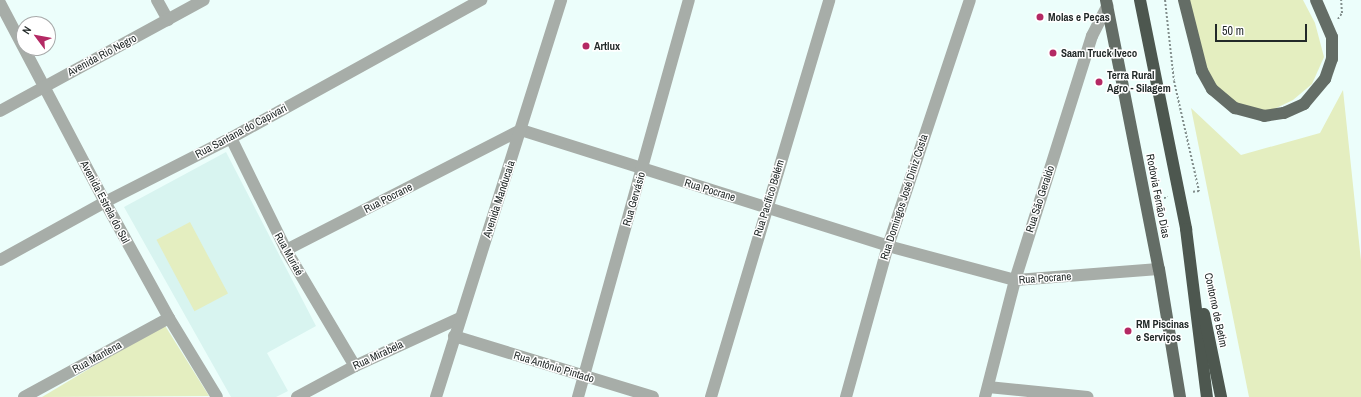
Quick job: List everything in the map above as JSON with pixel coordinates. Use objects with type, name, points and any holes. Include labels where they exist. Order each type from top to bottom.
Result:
[{"type":"highway","name":"Rodovia Fernão Dias","points":[[1140,0],[1186,228],[1207,397]]},
{"type":"highway","name":"Contorno de Betim","points":[[1186,228],[1221,397]]},
{"type":"main road","points":[[1184,0],[1202,71],[1212,89],[1234,108],[1264,116],[1284,113],[1304,104],[1325,79],[1332,59],[1332,37],[1316,0]]},
{"type":"main road","name":"Rodovia Fernão Dias","points":[[1106,3],[1159,269],[1180,397]]},
{"type":"street","points":[[157,0],[168,20]]},
{"type":"street","name":"Avenida Rio Negro","points":[[0,111],[204,0]]},
{"type":"street","name":"Rua Santana do Capivari","points":[[0,260],[104,202],[231,138],[481,0]]},
{"type":"street","name":"Avenida Manducaia","points":[[436,397],[454,336],[522,130],[561,0]]},
{"type":"street","name":"Rua Gervásio","points":[[578,397],[643,169],[689,0]]},
{"type":"street","name":"Rua Pacífico Belém","points":[[711,397],[766,207],[829,0]]},
{"type":"street","name":"Rua Domingos José Diniz Costa","points":[[846,397],[888,246],[970,0]]},
{"type":"street","name":"Rua São Geraldo","points":[[987,392],[1015,280],[1092,36],[1106,3]]},
{"type":"street","name":"Avenida Estrela do Sul","points":[[0,4],[104,202],[168,318],[217,397]]},
{"type":"street","name":"Rua Pocrane","points":[[286,250],[522,130],[888,246],[1015,280],[1159,269]]},
{"type":"street","name":"Rua Muriaé","points":[[231,138],[286,250],[355,366]]},
{"type":"street","name":"Rua Mantena","points":[[24,397],[168,318]]},
{"type":"street","name":"Rua Mirabela","points":[[297,397],[355,366],[460,318]]},
{"type":"street","name":"Rua Antônio Pintado","points":[[454,336],[653,397]]},
{"type":"street","points":[[987,392],[1088,397]]},
{"type":"path","points":[[1165,0],[1174,81]]},
{"type":"path","points":[[1339,23],[1337,18],[1342,13],[1341,0]]},
{"type":"shaded area","points":[[226,152],[316,326],[267,353],[288,391],[276,397],[231,397],[124,207]]},
{"type":"green space","points":[[1189,0],[1303,0],[1315,23],[1324,57],[1312,84],[1293,100],[1270,111],[1247,109],[1218,91],[1207,69]]},
{"type":"green space","points":[[1343,90],[1361,261],[1361,397],[1249,397],[1191,108],[1241,155],[1320,133]]},
{"type":"green space","points":[[190,222],[228,294],[194,311],[156,240]]},
{"type":"green space","points":[[164,324],[209,396],[42,397]]},
{"type":"place","name":"Molas e Peças","points":[[1040,17]]},
{"type":"place","name":"Artlux","points":[[586,46]]},
{"type":"place","name":"Saam Truck Iveco","points":[[1053,53]]},
{"type":"place","name":"Terra Rural Agro - Silagem","points":[[1099,82]]},
{"type":"place","name":"RM Piscinas e Serviços","points":[[1128,331]]}]
